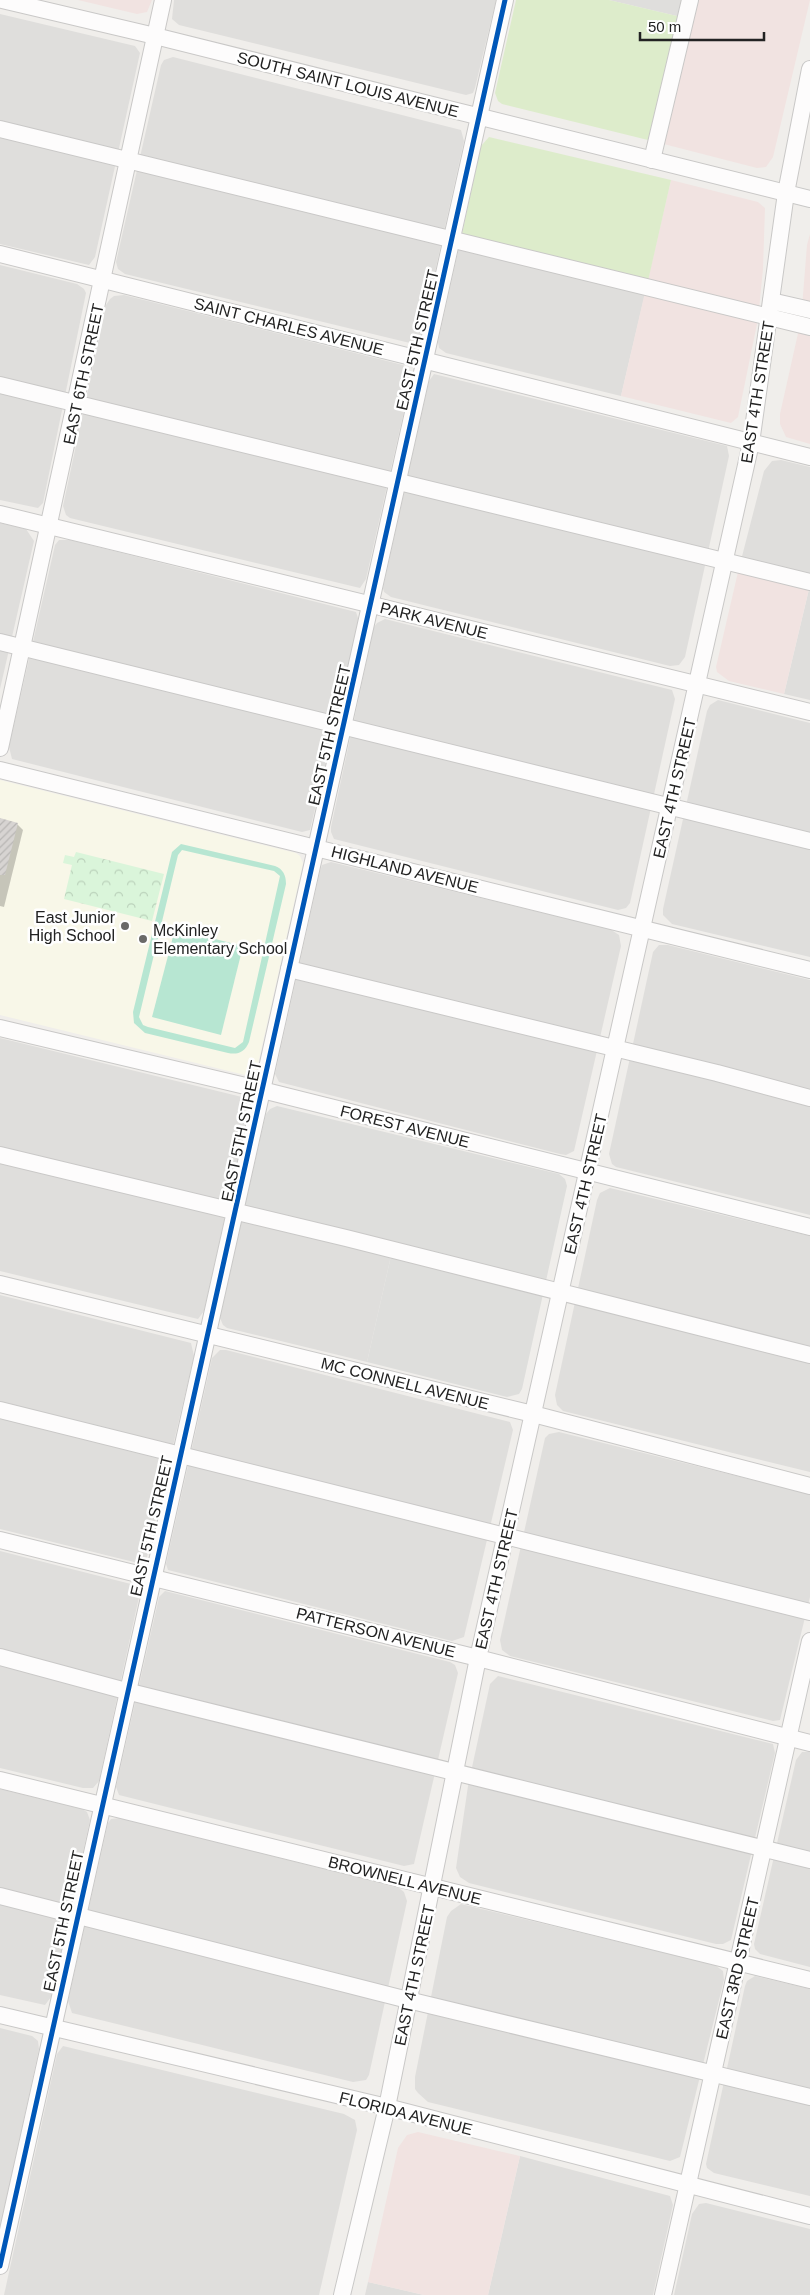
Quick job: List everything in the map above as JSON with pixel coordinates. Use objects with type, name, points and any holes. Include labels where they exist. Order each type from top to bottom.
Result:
[{"type":"street","name":"EAST 6TH STREET","points":[[0,748],[77,404],[164,0]]},
{"type":"street","name":"EAST 5TH STREET","points":[[0,2266],[126,1691],[236,1212],[505,0]]},
{"type":"street","points":[[652,160],[690,0]]},
{"type":"street","name":"SOUTH SAINT LOUIS AVENUE","points":[[11,1],[65,7],[155,36],[810,199]]},
{"type":"street","name":"EAST 4TH STREET","points":[[342,2295],[387,2107],[478,1658],[751,442],[786,193],[805,114],[810,69]]},
{"type":"street","points":[[0,129],[453,238],[770,309],[810,310]]},
{"type":"street","name":"SAINT CHARLES AVENUE","points":[[0,254],[810,457]]},
{"type":"street","points":[[770,309],[810,327]]},
{"type":"street","points":[[0,386],[810,582]]},
{"type":"street","name":"PARK AVENUE","points":[[0,514],[810,712]]},
{"type":"street","points":[[0,642],[810,841]]},
{"type":"street","name":"HIGHLAND AVENUE","points":[[0,770],[810,970]]},
{"type":"street","points":[[289,969],[717,1073],[810,1098]]},
{"type":"street","name":"FOREST AVENUE","points":[[0,1028],[262,1090],[810,1227]]},
{"type":"street","points":[[0,1155],[810,1355]]},
{"type":"street","name":"MC CONNELL AVENUE","points":[[0,1284],[533,1414],[810,1486]]},
{"type":"street","points":[[0,1410],[810,1612]]},
{"type":"street","name":"PATTERSON AVENUE","points":[[0,1540],[810,1742]]},
{"type":"street","name":"EAST 3RD STREET","points":[[663,2295],[810,1642]]},
{"type":"street","points":[[0,1657],[126,1691],[764,1847],[810,1860]]},
{"type":"street","name":"BROWNELL AVENUE","points":[[0,1780],[810,1980]]},
{"type":"street","points":[[0,1896],[408,2000],[713,2072],[810,2097]]},
{"type":"street","name":"FLORIDA AVENUE","points":[[0,2014],[387,2107],[810,2216]]},
{"type":"shaded area","points":[[78,0],[152,0],[147,12],[137,14]]},
{"type":"shaded area","points":[[174,0],[496,0],[475,88],[473,93],[466,95],[179,25],[172,19]]},
{"type":"shaded area","points":[[609,0],[684,0],[681,17]]},
{"type":"shaded area","points":[[685,0],[810,0],[773,157],[766,167],[757,168],[652,141]]},
{"type":"shaded area","points":[[0,14],[135,46],[140,53],[95,257],[89,265],[0,244]]},
{"type":"shaded area","points":[[173,57],[461,130],[464,141],[421,335],[417,340],[410,343],[125,274],[118,269],[116,262],[161,65],[164,60]]},
{"type":"shaded area","points":[[671,180],[758,202],[765,208],[763,269],[758,319],[738,417],[731,423],[621,396]]},
{"type":"shaded area","points":[[462,234],[648,281],[621,396],[446,353],[439,348],[438,342]]},
{"type":"shaded area","points":[[810,234],[810,444],[786,437],[780,424],[780,414],[801,320],[807,245]]},
{"type":"shaded area","points":[[0,265],[77,284],[86,293],[43,503],[38,508],[0,500]]},
{"type":"shaded area","points":[[124,295],[403,365],[408,369],[411,380],[366,579],[360,588],[70,518],[66,515],[63,506],[106,305],[114,296]]},
{"type":"shaded area","points":[[434,374],[727,446],[729,456],[685,657],[679,665],[670,666],[391,597],[384,592],[383,588],[429,381]]},
{"type":"shaded area","points":[[781,460],[810,467],[810,700],[784,694],[809,589],[738,572],[764,471],[772,461]]},
{"type":"shaded area","points":[[0,523],[26,529],[34,541],[0,689]]},
{"type":"shaded area","points":[[59,540],[70,540],[356,612],[359,621],[310,830],[302,832],[12,759],[9,747],[55,545]]},
{"type":"shaded area","points":[[738,572],[809,589],[784,694],[729,681],[717,672],[716,667]]},
{"type":"shaded area","points":[[385,619],[672,690],[675,699],[630,903],[626,908],[618,910],[334,839],[331,827],[374,627]]},
{"type":"shaded area","points":[[718,700],[810,723],[810,957],[672,924],[663,915],[707,711],[710,705]]},
{"type":"shaded area","name":"McKinley Elementary School","points":[[0,780],[296,853],[300,856],[303,863],[256,1073],[245,1075],[0,1015]]},
{"type":"shaded area","points":[[331,862],[610,929],[619,935],[621,946],[574,1151],[566,1155],[560,1154],[279,1082],[275,1074],[320,871],[322,865]]},
{"type":"shaded area","points":[[659,945],[668,945],[810,980],[810,1215],[616,1167],[612,1164],[609,1154],[653,952]]},
{"type":"shaded area","points":[[0,1038],[242,1097],[246,1101],[249,1108],[204,1311],[198,1319],[0,1271]]},
{"type":"shaded area","points":[[277,1106],[559,1174],[565,1179],[567,1186],[522,1389],[519,1394],[507,1397],[367,1362],[391,1256],[242,1219],[266,1114],[270,1109]]},
{"type":"shaded area","points":[[610,1188],[810,1236],[810,1472],[563,1411],[557,1405],[555,1395],[597,1200],[600,1193]]},
{"type":"shaded area","points":[[242,1219],[391,1256],[367,1362],[227,1328],[223,1325],[220,1318]]},
{"type":"shaded area","points":[[0,1295],[191,1343],[194,1356],[146,1561],[138,1563],[0,1529]]},
{"type":"shaded area","points":[[220,1350],[510,1422],[513,1430],[464,1637],[452,1641],[168,1570],[166,1564],[212,1358]]},
{"type":"shaded area","points":[[559,1432],[810,1494],[810,1597],[780,1720],[773,1721],[510,1656],[502,1650],[500,1640],[545,1438],[549,1434]]},
{"type":"shaded area","points":[[0,1551],[131,1584],[138,1589],[139,1597],[99,1781],[93,1788],[83,1788],[0,1768]]},
{"type":"shaded area","points":[[165,1591],[450,1662],[455,1665],[458,1673],[414,1864],[404,1866],[119,1795],[116,1787],[159,1597]]},
{"type":"shaded area","points":[[498,1676],[773,1744],[775,1753],[731,1940],[723,1944],[716,1944],[469,1883],[460,1877],[456,1868],[468,1786],[490,1684]]},
{"type":"shaded area","points":[[802,1752],[810,1752],[810,1967],[760,1954],[755,1949],[754,1944],[796,1760]]},
{"type":"shaded area","points":[[0,1789],[82,1809],[87,1812],[90,1820],[51,1997],[45,2005],[0,1995]]},
{"type":"shaded area","points":[[120,1818],[399,1888],[404,1892],[407,1901],[369,2075],[366,2080],[353,2082],[72,2013],[68,2001],[108,1823],[111,1819]]},
{"type":"shaded area","points":[[461,1904],[715,1965],[723,1971],[724,1980],[680,2157],[670,2161],[428,2102],[418,2093],[415,2089],[415,2077],[447,1917],[451,1911]]},
{"type":"shaded area","points":[[755,1976],[810,1989],[810,2196],[714,2173],[707,2168],[706,2164],[745,1986],[747,1981]]},
{"type":"shaded area","points":[[0,2028],[32,2036],[38,2041],[39,2049],[0,2228]]},
{"type":"shaded area","points":[[63,2046],[344,2114],[355,2120],[357,2130],[319,2295],[4,2295],[57,2054]]},
{"type":"shaded area","points":[[418,2132],[520,2156],[488,2295],[424,2295],[368,2282],[398,2148],[407,2135]]},
{"type":"shaded area","points":[[520,2156],[670,2196],[673,2205],[653,2295],[488,2295]]},
{"type":"shaded area","points":[[706,2203],[810,2229],[810,2295],[674,2295],[692,2214],[699,2204]]},
{"type":"shaded area","points":[[368,2282],[424,2295],[365,2295]]},
{"type":"green space","points":[[516,0],[609,0],[681,17],[652,141],[502,104],[498,101],[495,93]]},
{"type":"green space","points":[[489,137],[671,180],[648,281],[462,234],[481,146]]},
{"type":"green space","points":[[181,844],[275,866],[285,875],[286,884],[249,1042],[243,1050],[235,1054],[145,1033],[134,1023],[133,1012],[172,852]],"holes":[[[182,850],[274,871],[280,876],[243,1042],[235,1048],[143,1025],[139,1017],[178,855]]]},
{"type":"green space","points":[[76,852],[164,874],[152,921],[64,899],[72,865],[63,863],[65,855],[74,857]]},
{"type":"green space","points":[[175,929],[243,946],[221,1035],[152,1017]]},
{"type":"building","points":[[0,818],[18,823],[5,875],[0,875]]},
{"type":"cycle path","points":[[0,2266],[505,0]]},
{"type":"place","name":"East Junior High School","points":[[125,926]]},
{"type":"place","name":"McKinley Elementary School","points":[[143,939]]}]
